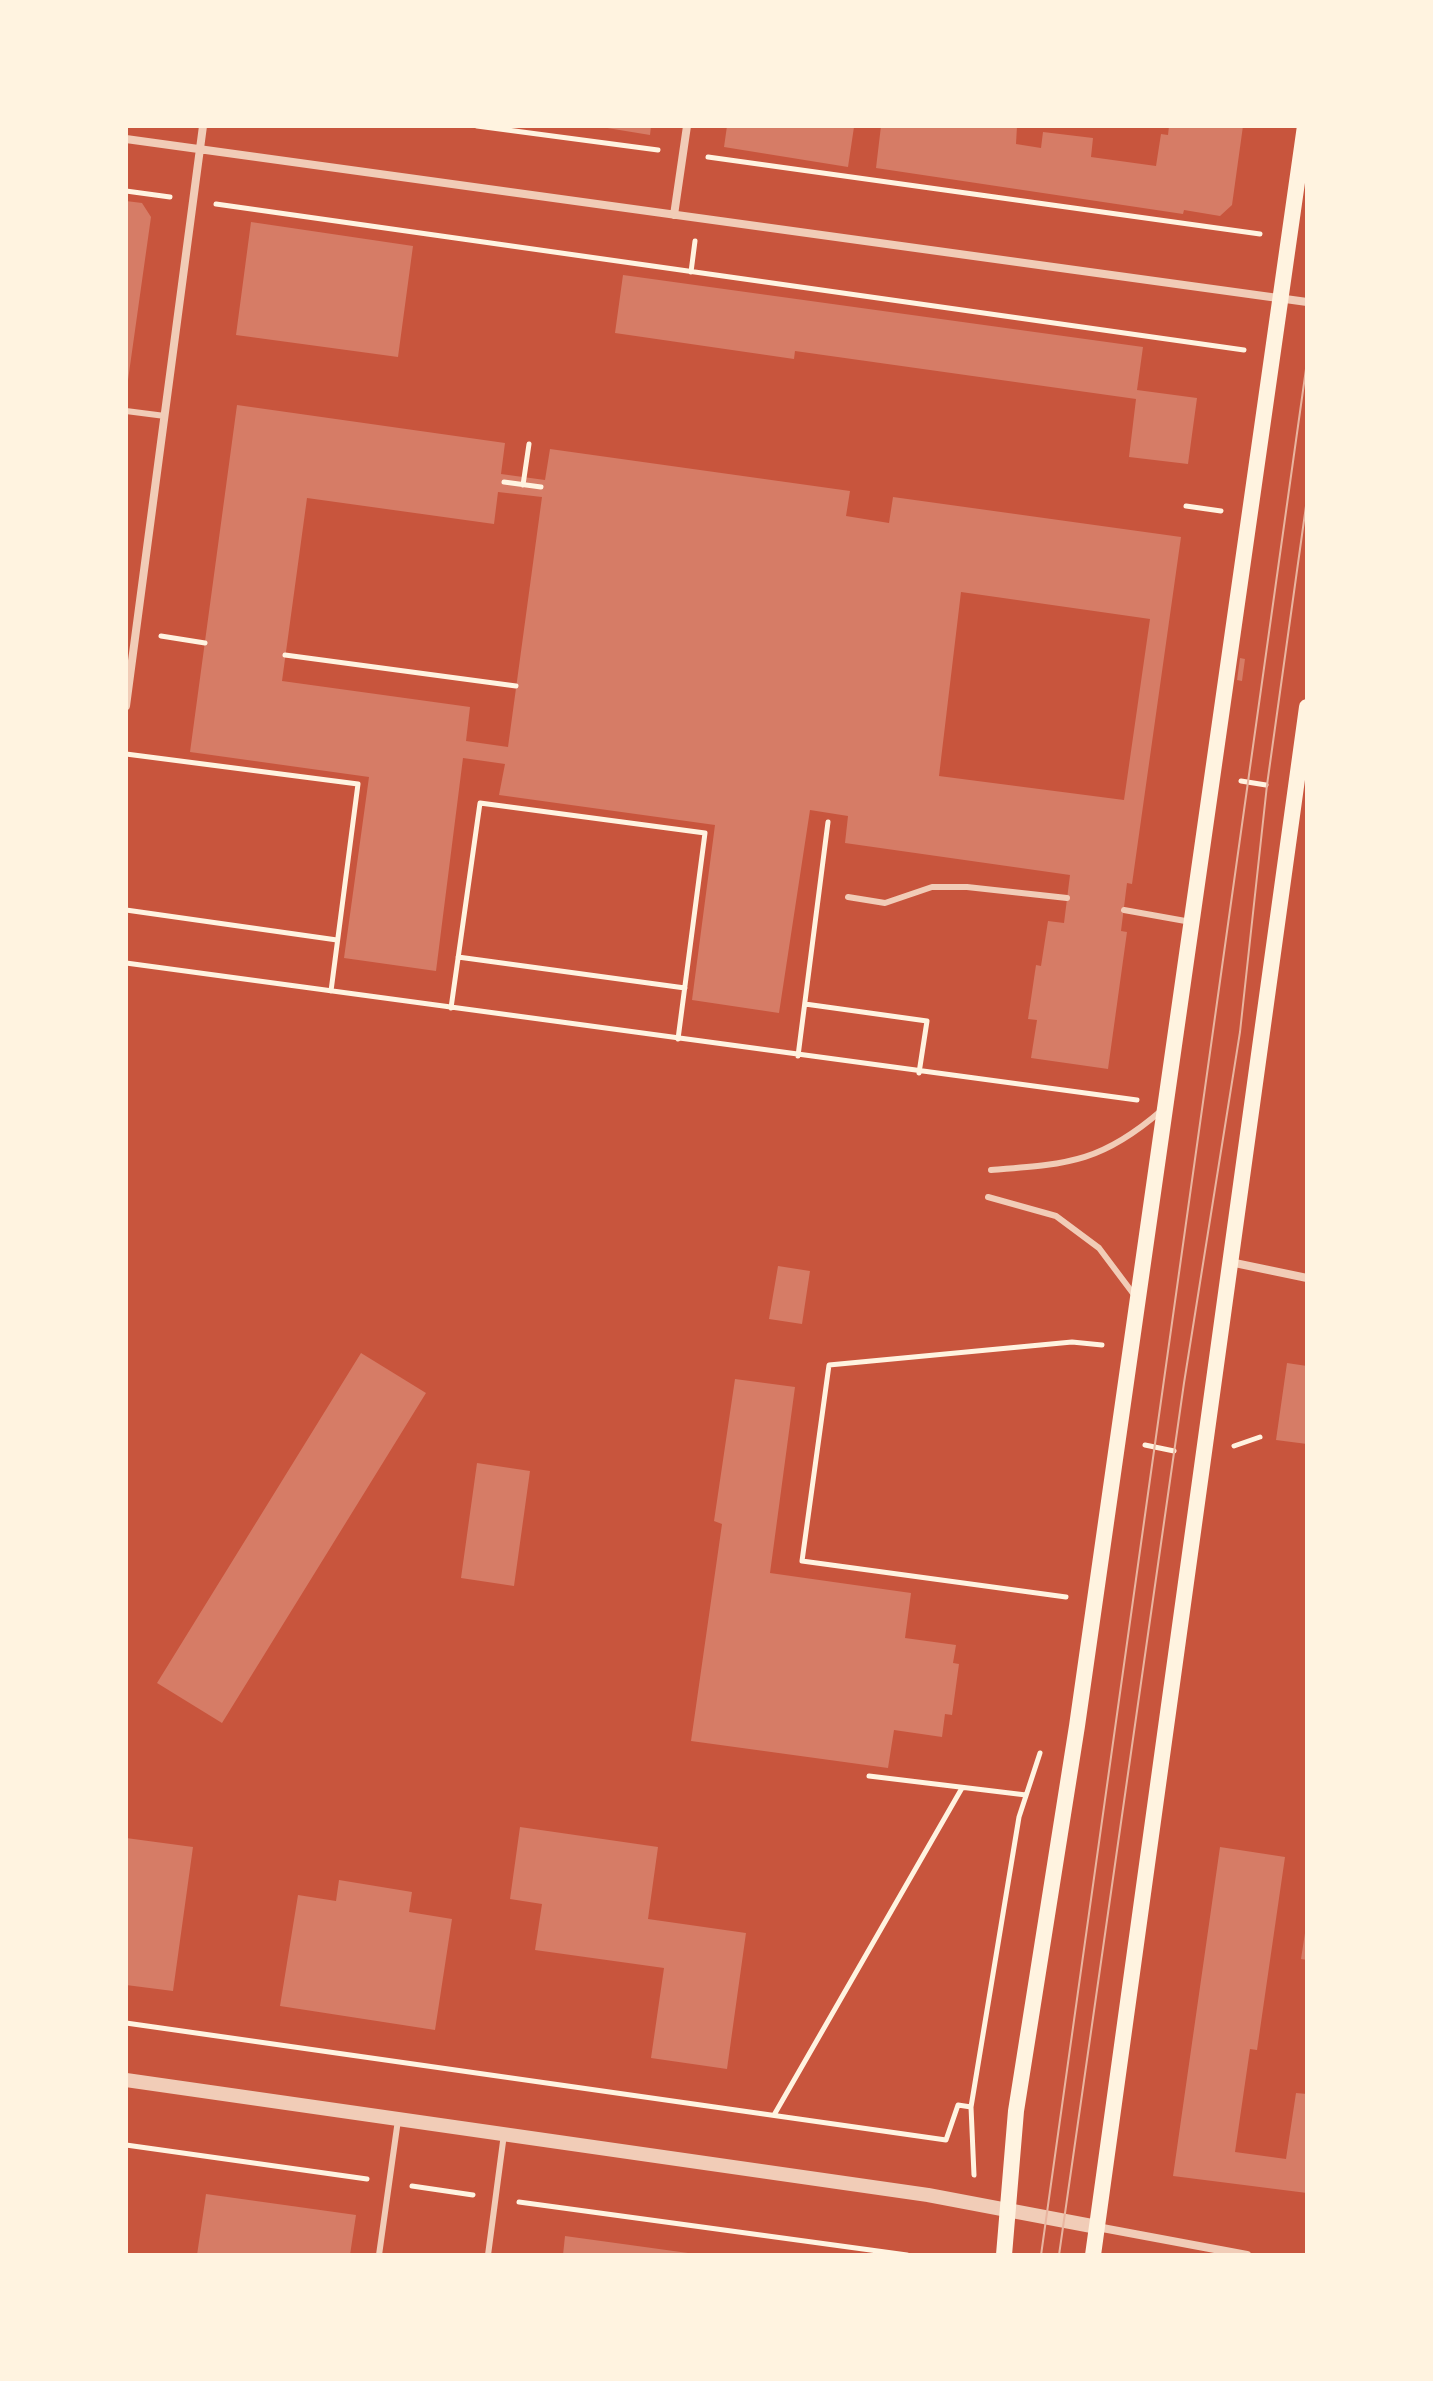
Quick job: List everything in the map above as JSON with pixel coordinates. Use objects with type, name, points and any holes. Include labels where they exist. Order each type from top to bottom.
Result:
[{"type":"main road","points":[[1004,2255],[1016,2111],[1095,1601],[1305,126]]},
{"type":"main road","points":[[1093,2255],[1307,707]]},
{"type":"street","points":[[126,706],[203,126]]},
{"type":"street","points":[[674,215],[687,126]]},
{"type":"street","points":[[126,139],[1307,302]]},
{"type":"street","points":[[1229,1262],[1307,1278]]},
{"type":"street","points":[[126,2080],[1008,2209],[1247,2255]]},
{"type":"lane","points":[[126,411],[165,416]]},
{"type":"lane","points":[[848,897],[885,903],[932,887],[967,887],[1067,898]]},
{"type":"lane","points":[[1124,910],[1191,922]]},
{"type":"lane","points":[[991,1170],[1070,1164],[1108,1149],[1165,1105]]},
{"type":"lane","points":[[988,1197],[1056,1216],[1099,1248],[1138,1299]]},
{"type":"lane","points":[[379,2255],[398,2119]]},
{"type":"lane","points":[[488,2255],[504,2134]]},
{"type":"path","points":[[477,126],[1262,234]]},
{"type":"path","points":[[126,191],[1245,350]]},
{"type":"path","points":[[523,485],[529,444]]},
{"type":"path","points":[[504,482],[541,487]]},
{"type":"path","points":[[136,631],[205,643]]},
{"type":"path","points":[[285,655],[516,686]]},
{"type":"path","points":[[126,754],[358,784],[331,991]]},
{"type":"path","points":[[1212,776],[1295,790]]},
{"type":"path","points":[[451,1008],[480,803],[705,833],[678,1039]]},
{"type":"path","points":[[798,1056],[828,822]]},
{"type":"path","points":[[126,910],[337,940]]},
{"type":"path","points":[[458,957],[685,988]]},
{"type":"path","points":[[126,963],[1165,1105]]},
{"type":"path","points":[[805,1004],[927,1021],[919,1073]]},
{"type":"path","points":[[1095,1601],[802,1561],[829,1365],[1072,1342],[1111,1346]]},
{"type":"path","points":[[869,1776],[1026,1795]]},
{"type":"path","points":[[774,2115],[962,1788]]},
{"type":"path","points":[[126,2023],[946,2140],[958,2105],[971,2107]]},
{"type":"building","points":[[595,126],[651,126],[650,135]]},
{"type":"building","points":[[727,126],[854,127],[848,167],[724,147]]},
{"type":"building","points":[[881,126],[1017,126],[1016,144],[1041,148],[1043,132],[1093,138],[1091,157],[1156,166],[1161,134],[1168,135],[1169,126],[1243,126],[1232,205],[1220,216],[1184,210],[1183,214],[876,168]]},
{"type":"building","points":[[126,201],[142,203],[151,217],[128,380]]},
{"type":"building","points":[[251,222],[413,246],[398,357],[236,335]]},
{"type":"building","points":[[623,275],[1143,347],[1137,390],[1197,398],[1188,464],[1129,457],[1136,399],[795,351],[794,359],[615,333]]},
{"type":"building","points":[[237,405],[505,443],[501,474],[545,480],[550,449],[850,491],[846,516],[889,523],[893,497],[1181,537],[1132,884],[1127,883],[1121,931],[1127,932],[1108,1069],[1031,1058],[1037,1020],[1028,1019],[1036,965],[1041,966],[1048,921],[1064,923],[1070,875],[845,843],[848,816],[810,810],[779,1013],[692,1000],[715,825],[499,795],[505,764],[463,758],[436,971],[344,958],[369,777],[190,752]],"holes":[[[498,492],[542,497],[508,747],[466,741],[470,707],[282,681],[307,498],[494,524]],[[961,592],[1150,619],[1124,800],[939,776]]]},
{"type":"building","points":[[1240,658],[1245,659],[1242,681],[1237,680]]},
{"type":"building","points":[[778,1266],[810,1271],[802,1324],[769,1319]]},
{"type":"building","points":[[361,1353],[426,1393],[222,1723],[157,1683]]},
{"type":"building","points":[[1287,1363],[1307,1366],[1307,1444],[1276,1440]]},
{"type":"building","points":[[735,1379],[795,1387],[770,1573],[911,1593],[905,1638],[956,1645],[953,1663],[959,1664],[952,1715],[945,1714],[942,1737],[894,1730],[888,1768],[691,1741],[722,1524],[714,1521]]},
{"type":"building","points":[[477,1463],[530,1471],[514,1586],[461,1578]]},
{"type":"building","points":[[520,1827],[658,1847],[648,1919],[746,1933],[727,2069],[651,2058],[664,1968],[535,1950],[542,1904],[510,1899]]},
{"type":"building","points":[[126,1838],[193,1847],[173,1991],[126,1985]]},
{"type":"building","points":[[1220,1847],[1285,1857],[1257,2050],[1250,2049],[1235,2152],[1286,2159],[1296,2093],[1307,2094],[1307,2193],[1173,2176]]},
{"type":"building","points":[[339,1880],[412,1892],[409,1912],[452,1919],[435,2030],[280,2006],[298,1895],[336,1901]]},
{"type":"building","points":[[1307,1933],[1307,1960],[1301,1959]]},
{"type":"building","points":[[206,2194],[356,2215],[350,2255],[197,2255]]},
{"type":"building","points":[[565,2236],[688,2253],[688,2255],[563,2255]]},
{"type":"tram line","points":[[1041,2255],[1307,362]]},
{"type":"tram line","points":[[1059,2255],[1184,1383],[1240,1032],[1267,785],[1307,499]]}]
